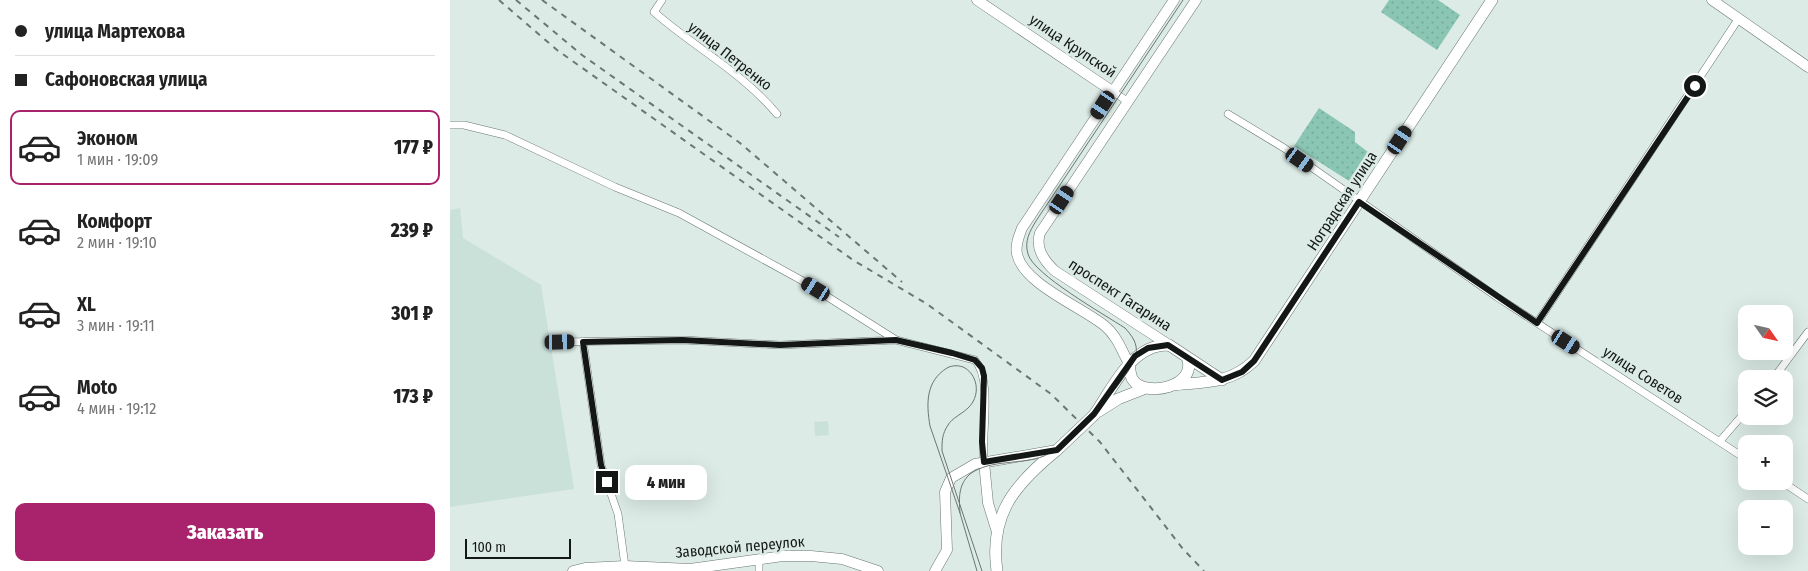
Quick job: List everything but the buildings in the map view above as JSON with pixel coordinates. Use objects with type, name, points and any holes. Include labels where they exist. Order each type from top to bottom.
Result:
[{"type":"main road","name":"улица Крупской","points":[[977,0],[1112,91]]},
{"type":"main road","points":[[1146,388],[1132,380],[1129,364],[1110,331],[1040,283],[1025,269],[1017,252],[1022,228],[1174,0]]},
{"type":"main road","name":"проспект Гагарина","points":[[1168,345],[1055,271],[1044,259],[1038,246],[1040,233],[1196,0]]},
{"type":"main road","name":"Ноградская улица","points":[[1173,386],[1222,380],[1242,372],[1254,361],[1492,0]]},
{"type":"main road","points":[[1712,0],[1808,67]]},
{"type":"main road","points":[[996,571],[995,552],[1003,510],[1016,489],[1028,474],[1057,450],[1094,414],[1129,364],[1139,353],[1154,347],[1168,345],[1222,380]]},
{"type":"main road","points":[[1094,414],[1118,399],[1146,388],[1173,386],[1188,374],[1190,368],[1187,357]]},
{"type":"main road","points":[[935,571],[947,550],[945,499],[947,484],[955,475],[984,462],[1057,450]]},
{"type":"main road","points":[[984,462],[988,503],[998,532]]},
{"type":"main road","name":"Заводской переулок","points":[[573,571],[625,566],[690,569],[759,559],[811,556],[842,559],[878,571]]},
{"type":"street","name":"улица Петренко","points":[[662,0],[654,12],[680,34],[758,91],[777,114]]},
{"type":"street","points":[[1537,323],[1739,18]]},
{"type":"street","name":"улица Крупской","points":[[1112,91],[1128,102]]},
{"type":"street","name":"улица Советов","points":[[1228,114],[1284,148],[1359,202],[1537,323],[1738,454]]},
{"type":"street","points":[[450,125],[504,135],[615,187],[678,213],[801,280],[896,340]]},
{"type":"street","points":[[1780,370],[1808,332]]},
{"type":"street","points":[[549,342],[682,340],[780,345],[896,340],[968,358],[975,360],[982,368],[985,385],[982,442],[984,462]]},
{"type":"street","points":[[583,342],[601,465],[618,514],[625,566]]},
{"type":"street","points":[[1720,442],[1738,421]]},
{"type":"street","points":[[1793,489],[1808,499]]},
{"type":"street","points":[[759,559],[759,571]]},
{"type":"shaded area","points":[[460,208],[463,238],[541,285],[574,489],[450,507],[450,210]]},
{"type":"shaded area","points":[[828,421],[829,435],[815,436],[814,422]]},
{"type":"green space","points":[[1389,0],[1438,0],[1460,15],[1437,50],[1381,12]]},
{"type":"green space","points":[[1319,108],[1355,132],[1355,142],[1368,152],[1349,181],[1294,146]]},
{"type":"tram line","points":[[960,513],[961,487],[970,474],[987,466],[1035,459],[1054,450],[1067,440],[1111,394],[1132,365],[1136,355],[1136,347],[1128,331],[1071,294],[1042,272],[1028,254],[1027,240],[1036,221],[1183,0]]},
{"type":"tram line","points":[[977,571],[960,513],[930,426],[928,409],[929,393],[935,379],[947,368],[954,366],[963,367],[970,372],[975,382],[976,393],[972,403],[952,420],[946,428],[942,451],[982,571]]},
{"type":"railway","points":[[499,0],[557,50],[853,260],[927,304],[1051,394],[1100,442],[1183,549],[1204,571]]},
{"type":"railway","points":[[516,0],[582,55],[839,237]]},
{"type":"railway","points":[[542,0],[740,143],[902,282]]},
{"type":"route","points":[[607,482],[601,465],[583,342],[682,340],[780,345],[896,340],[918,344],[975,360],[982,368],[985,385],[982,442],[984,462],[1057,450],[1094,414],[1133,358],[1148,348],[1168,345],[1210,375],[1222,380],[1242,372],[1254,361],[1359,202],[1481,287],[1537,323],[1695,86]]}]
